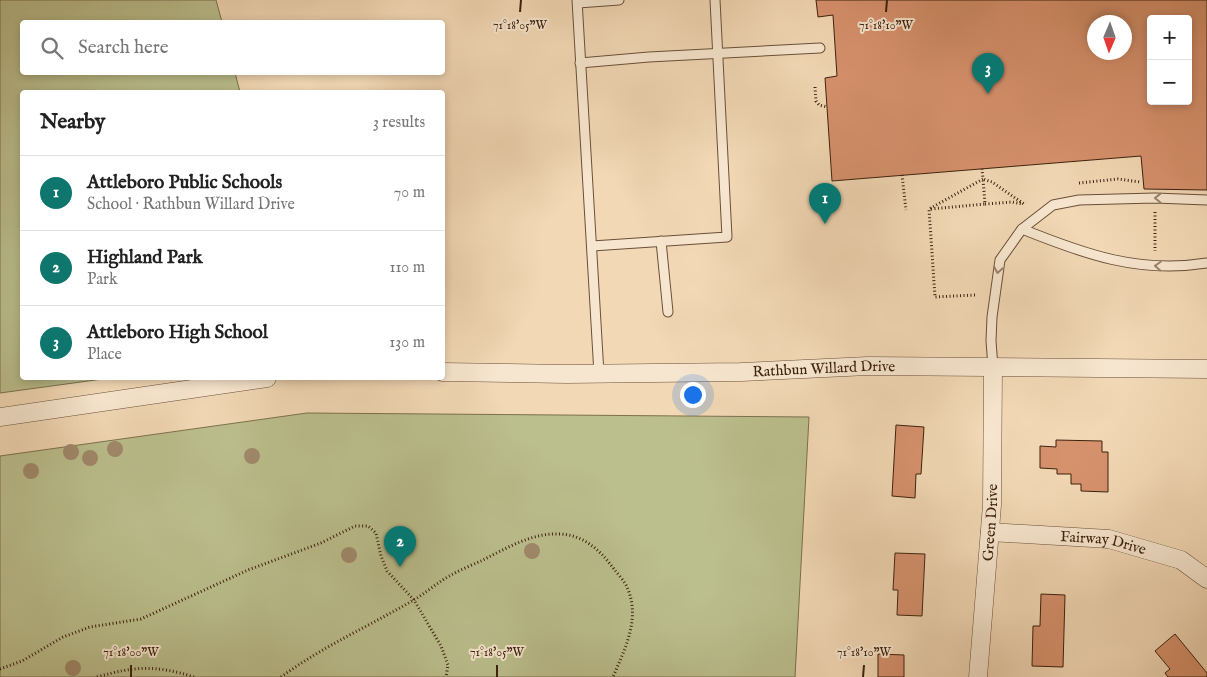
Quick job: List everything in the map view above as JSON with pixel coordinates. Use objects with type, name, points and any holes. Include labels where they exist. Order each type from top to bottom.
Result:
[{"type":"street","name":"Rathbun Willard Drive","points":[[445,372],[599,374],[740,372],[868,366],[1207,369]]},
{"type":"street","name":"Green Drive","points":[[978,677],[992,505],[993,368]]},
{"type":"street","points":[[0,417],[253,380]]},
{"type":"street","name":"Fairway Drive","points":[[990,532],[1109,539],[1181,560],[1207,579]]},
{"type":"lane","points":[[599,374],[577,2],[619,0]]},
{"type":"lane","points":[[592,246],[727,237],[715,0]]},
{"type":"lane","points":[[580,63],[820,48]]},
{"type":"lane","points":[[993,368],[992,317],[1000,260],[1022,229],[1053,205],[1078,200],[1155,198],[1207,200]]},
{"type":"lane","points":[[1022,229],[1095,256],[1131,264],[1164,266],[1207,263]]},
{"type":"lane","points":[[661,241],[668,312]]},
{"type":"path","points":[[815,86],[816,101],[820,105],[827,107]]},
{"type":"path","points":[[982,169],[984,204]]},
{"type":"path","points":[[902,175],[906,210]]},
{"type":"path","points":[[983,179],[992,182],[1024,204],[1012,202],[929,209],[983,179]]},
{"type":"path","points":[[1155,198],[1155,254]]},
{"type":"path","points":[[929,209],[935,297],[975,295]]},
{"type":"path","points":[[0,669],[22,661],[63,637],[81,630],[141,619],[248,570],[321,542],[355,526],[368,526],[376,533],[381,556],[387,571],[414,600],[441,646],[448,665],[446,677]]},
{"type":"path","points":[[281,677],[310,658],[414,600],[453,574],[516,543],[548,534],[571,535],[592,544],[610,563],[626,586],[634,609],[627,643],[612,677]]},
{"type":"path","points":[[97,677],[125,669],[144,667],[158,668],[194,677]]},
{"type":"green space","points":[[0,0],[216,0],[221,20],[20,20],[20,75],[236,75],[239,90],[20,90],[20,380],[95,380],[0,393]]},
{"type":"green space","points":[[307,413],[809,417],[795,677],[0,677],[0,456]]},
{"type":"building","points":[[816,0],[1207,0],[1207,190],[1144,189],[1141,156],[832,181],[825,78],[837,76],[833,15],[818,17]]},
{"type":"building","points":[[896,425],[924,427],[921,474],[916,474],[915,498],[892,496]]},
{"type":"building","points":[[1056,440],[1102,441],[1102,452],[1108,452],[1108,492],[1081,491],[1081,484],[1071,484],[1071,474],[1057,474],[1057,469],[1040,468],[1040,446],[1056,447]]},
{"type":"building","points":[[895,553],[925,554],[922,616],[897,615],[898,590],[893,590]]},
{"type":"building","points":[[1041,594],[1065,595],[1063,667],[1032,666],[1033,626],[1040,626]]},
{"type":"building","points":[[1175,634],[1207,673],[1207,677],[1168,677],[1165,673],[1170,669],[1155,651]]},
{"type":"building","points":[[878,654],[904,655],[904,677],[878,677]]},
{"type":"place","name":"Attleboro High School","points":[[988,94]]},
{"type":"place","name":"Attleboro Public Schools","points":[[825,224]]},
{"type":"place","name":"Highland Park","points":[[400,567]]}]
